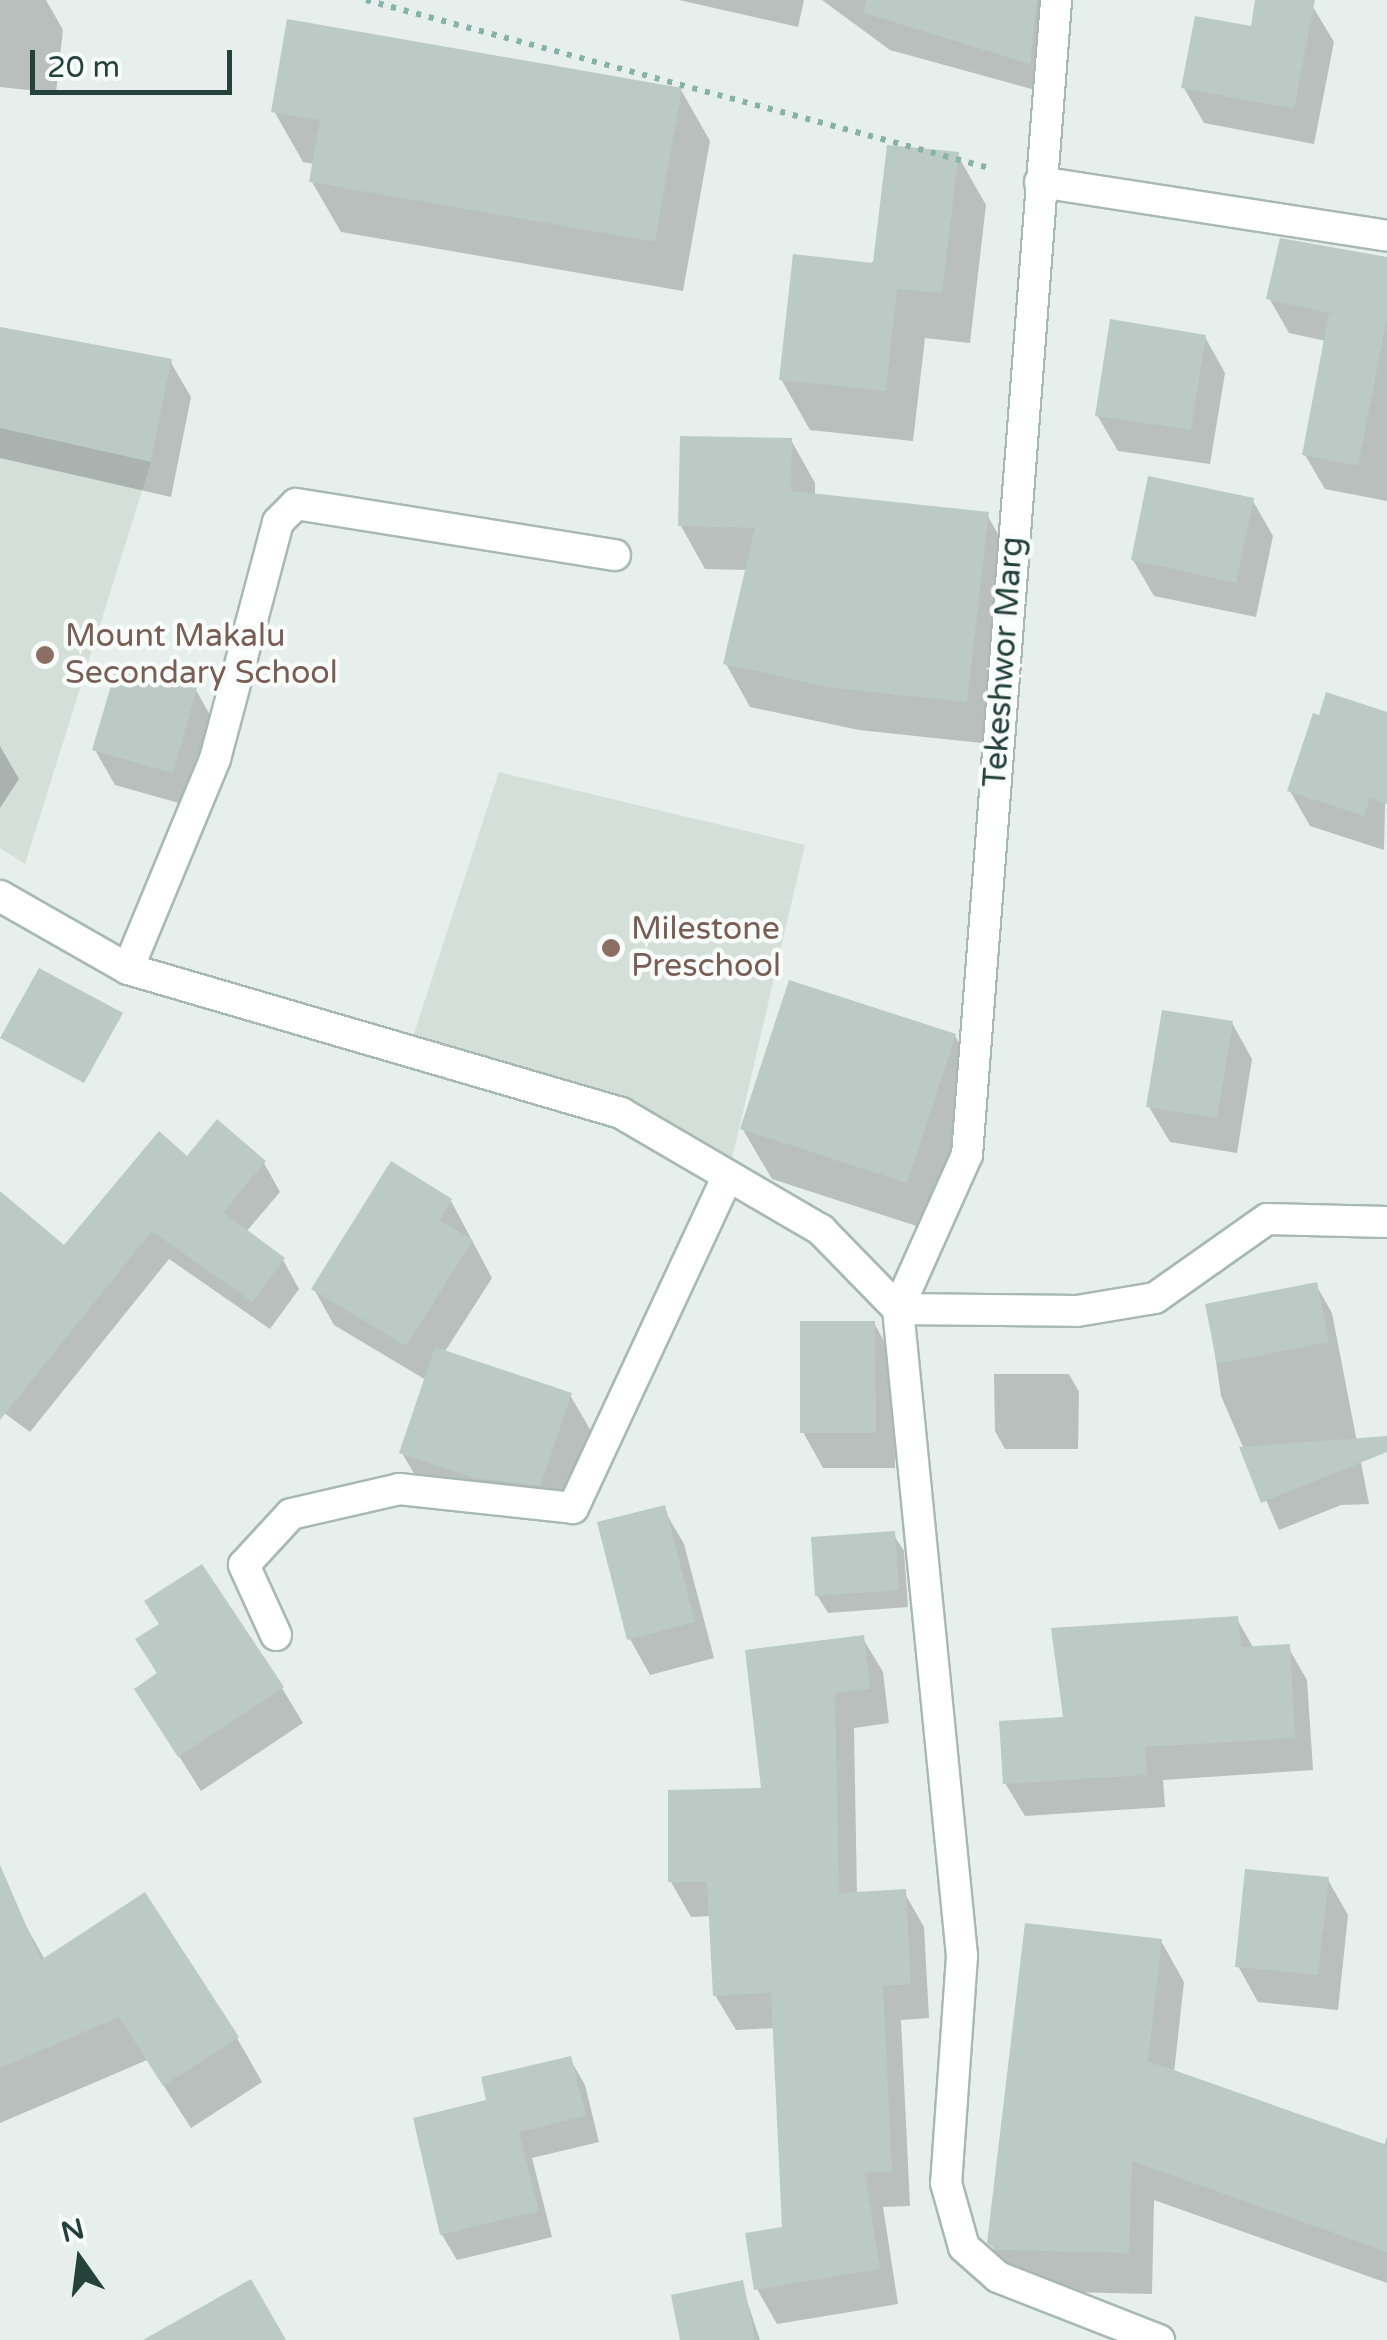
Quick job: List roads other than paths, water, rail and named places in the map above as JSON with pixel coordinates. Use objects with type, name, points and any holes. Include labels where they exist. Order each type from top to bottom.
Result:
[{"type":"street","name":"Tekeshwor Marg","points":[[898,1309],[967,1156],[1056,0]]},
{"type":"street","points":[[1040,182],[1387,236]]},
{"type":"street","points":[[128,969],[215,759],[278,522],[296,504],[615,555]]},
{"type":"street","points":[[0,896],[128,969],[620,1113],[821,1230],[898,1309],[962,1956],[946,2183],[964,2247],[998,2277],[1159,2340]]},
{"type":"street","points":[[276,1636],[244,1565],[291,1514],[399,1489],[573,1508],[728,1176]]},
{"type":"street","points":[[898,1309],[1077,1311],[1155,1298],[1267,1220],[1387,1222]]},
{"type":"place","name":"Mount Makalu Secondary School","points":[[45,655]]},
{"type":"place","name":"Milestone Preschool","points":[[611,948]]}]
